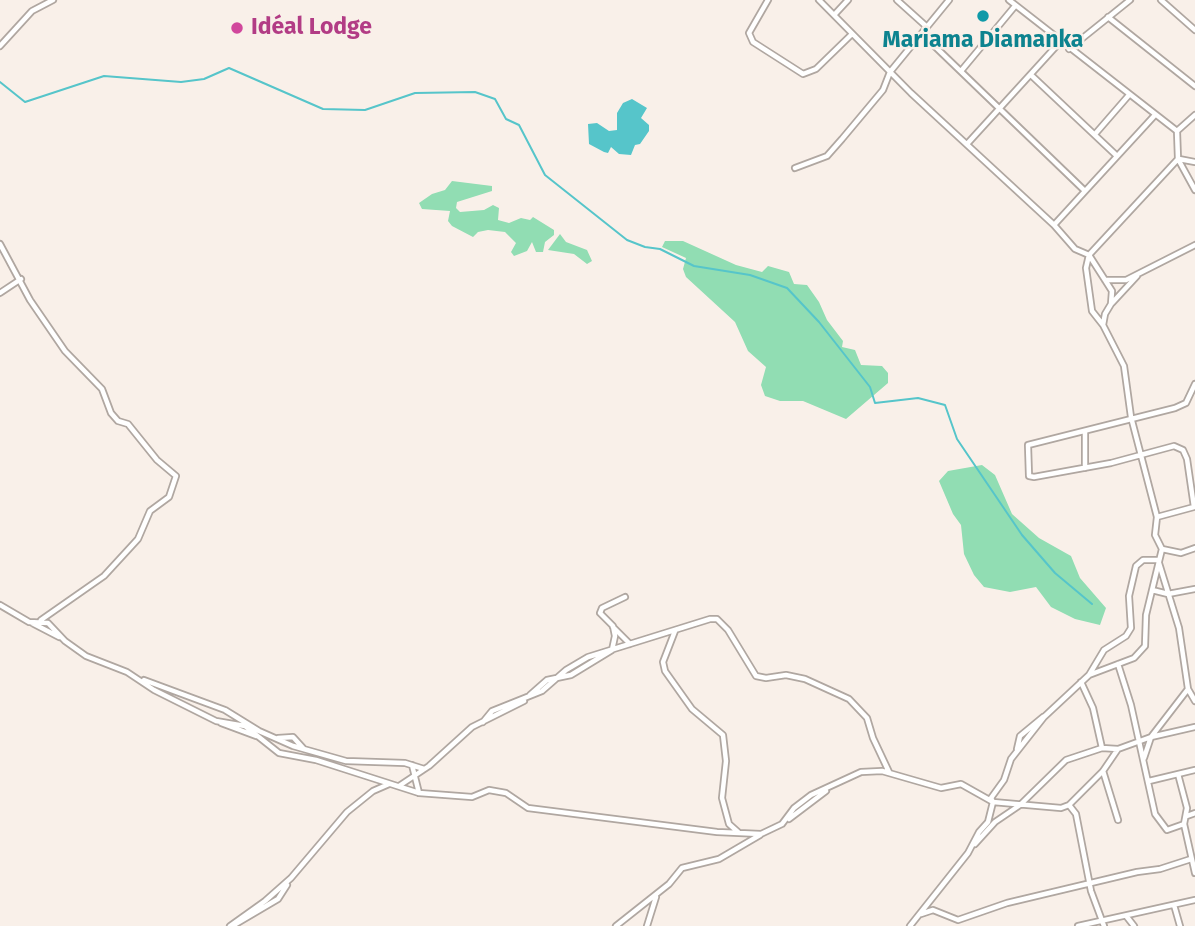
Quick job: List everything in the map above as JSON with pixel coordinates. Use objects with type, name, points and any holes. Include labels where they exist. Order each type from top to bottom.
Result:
[{"type":"street","points":[[0,46],[32,11],[53,0]]},
{"type":"street","points":[[768,0],[749,33],[753,42],[803,74],[816,69],[852,34]]},
{"type":"street","points":[[819,0],[890,72],[1054,225],[1075,249],[1089,255],[1112,291],[1111,304]]},
{"type":"street","points":[[835,14],[848,0]]},
{"type":"street","points":[[897,0],[927,27]]},
{"type":"street","points":[[795,169],[827,156],[877,97],[890,72],[949,0]]},
{"type":"street","points":[[1009,0],[1177,131]]},
{"type":"street","points":[[1069,49],[1130,0]]},
{"type":"street","points":[[1161,0],[1195,30]]},
{"type":"street","points":[[961,71],[1015,6]]},
{"type":"street","points":[[1108,17],[1195,86]]},
{"type":"street","points":[[921,34],[1085,191]]},
{"type":"street","points":[[967,144],[1060,42]]},
{"type":"street","points":[[1031,75],[1096,133],[1117,156]]},
{"type":"street","points":[[1096,133],[1129,95]]},
{"type":"street","points":[[1054,225],[1155,114]]},
{"type":"street","points":[[1177,131],[1195,115]]},
{"type":"street","points":[[1177,131],[1178,159],[1195,190]]},
{"type":"street","points":[[1178,159],[1195,162]]},
{"type":"street","points":[[1089,675],[1134,658],[1145,646],[1146,615],[1162,549],[1156,534],[1157,517],[1143,456],[1131,417],[1124,366],[1103,325],[1092,311],[1086,268],[1089,255],[1178,159]]},
{"type":"street","points":[[0,244],[30,300],[65,351],[102,389],[111,413],[118,421],[128,424],[157,460],[176,476],[169,497],[150,511],[138,539],[104,576],[41,620],[29,622]]},
{"type":"street","points":[[1105,280],[1126,280],[1195,245]]},
{"type":"street","points":[[1103,325],[1111,304],[1138,275]]},
{"type":"street","points":[[0,293],[21,279]]},
{"type":"street","points":[[1157,517],[1195,509],[1187,459],[1183,450],[1174,446],[1143,456],[1034,477],[1029,476],[1026,457],[1028,444],[1186,403],[1195,384]]},
{"type":"street","points":[[1085,431],[1085,468]]},
{"type":"street","points":[[1162,549],[1181,553],[1195,548]]},
{"type":"street","points":[[968,853],[979,832],[988,822],[993,802],[991,797],[1004,780],[1017,750],[1044,717],[1089,675],[1104,650],[1126,636],[1131,628],[1129,596],[1136,566],[1143,560],[1158,560]]},
{"type":"street","points":[[1158,560],[1179,628],[1188,689],[1195,701]]},
{"type":"street","points":[[1152,590],[1168,594],[1195,589]]},
{"type":"street","points":[[625,597],[602,608],[600,613],[630,644]]},
{"type":"street","points":[[1,608],[49,629],[105,666],[225,710],[277,738],[293,737],[303,749],[346,761],[412,765],[425,769]]},
{"type":"street","points":[[398,786],[425,769],[472,727],[527,699],[536,687],[574,673],[612,650],[717,619],[728,630],[756,676],[766,678],[786,675],[805,679],[849,699],[867,718],[873,738],[890,773]]},
{"type":"street","points":[[41,620],[53,626],[65,641]]},
{"type":"street","points":[[612,650],[615,636],[613,626]]},
{"type":"street","points":[[676,630],[663,662],[665,671],[692,709],[723,735],[726,761],[722,799],[729,824],[738,833]]},
{"type":"street","points":[[1118,664],[1149,780],[1155,814],[1167,830],[1184,824]]},
{"type":"street","points":[[140,679],[154,690],[216,721],[245,726],[279,754],[316,761],[419,793],[472,797],[489,790],[506,793],[528,808],[761,834]]},
{"type":"street","points":[[1081,682],[1093,708],[1102,748]]},
{"type":"street","points":[[1143,759],[1151,737],[1188,689]]},
{"type":"street","points":[[911,926],[995,822],[1020,805],[1066,760],[1102,748],[1118,749],[1151,737],[1195,727]]},
{"type":"street","points":[[616,926],[656,895],[682,868],[719,859],[782,824],[794,808],[811,795],[861,772],[890,773],[941,788],[961,784],[993,802],[1061,808],[1069,804],[1103,771],[1118,749]]},
{"type":"street","points":[[412,765],[419,793]]},
{"type":"street","points":[[1149,780],[1195,770]]},
{"type":"street","points":[[1103,771],[1118,820]]},
{"type":"street","points":[[1178,774],[1187,816],[1184,824],[1195,873]]},
{"type":"street","points":[[232,926],[278,899],[291,878],[346,812],[373,791],[390,784]]},
{"type":"street","points":[[1069,804],[1076,814],[1091,884],[1104,923]]},
{"type":"street","points":[[1187,816],[1195,813]]},
{"type":"street","points":[[920,914],[933,910],[958,920],[982,910],[1191,859]]},
{"type":"street","points":[[647,926],[656,895]]},
{"type":"street","points":[[1078,926],[1104,923],[1195,901]]},
{"type":"street","points":[[1174,905],[1180,926]]},
{"type":"street","points":[[1127,918],[1134,926]]},
{"type":"green space","points":[[452,181],[492,186],[492,191],[457,202],[456,208],[460,212],[484,210],[493,205],[499,208],[498,220],[509,223],[521,218],[530,220],[533,217],[554,230],[554,235],[545,242],[543,252],[536,252],[532,242],[527,251],[514,256],[511,252],[516,243],[505,232],[488,230],[478,232],[473,237],[452,226],[448,221],[450,211],[422,209],[419,203],[432,194],[445,190]]},
{"type":"green space","points":[[560,234],[566,242],[587,250],[592,261],[587,264],[574,254],[548,250]]},
{"type":"green space","points":[[665,241],[683,241],[736,265],[762,272],[768,266],[789,272],[794,284],[807,285],[827,320],[843,341],[842,347],[855,350],[861,365],[882,366],[888,373],[888,383],[846,419],[803,401],[780,401],[765,396],[761,385],[766,367],[748,351],[735,322],[686,277],[683,269],[686,258],[662,247]]},
{"type":"green space","points":[[982,465],[995,475],[1012,514],[1039,538],[1071,556],[1080,578],[1106,608],[1100,625],[1075,619],[1051,607],[1036,587],[1010,592],[984,587],[974,575],[964,554],[961,525],[953,514],[939,481],[948,471]]},
{"type":"water","points":[[632,99],[647,108],[641,118],[649,125],[649,131],[640,144],[635,145],[631,155],[619,154],[611,147],[608,153],[604,152],[589,144],[588,124],[597,123],[609,131],[617,130],[617,113],[623,103]]},
{"type":"waterway","points":[[0,82],[25,102],[104,76],[181,82],[204,79],[229,68],[323,109],[365,110],[415,93],[475,92],[495,99],[506,119],[519,125],[545,175],[627,240],[660,249],[694,266],[750,275],[787,288],[819,322],[870,387],[875,403],[918,398],[945,405],[957,439],[1022,535],[1055,573],[1092,604]]},
{"type":"place","name":"Mariama Diamanka","points":[[983,16]]},
{"type":"place","name":"Idéal Lodge","points":[[237,28]]}]
